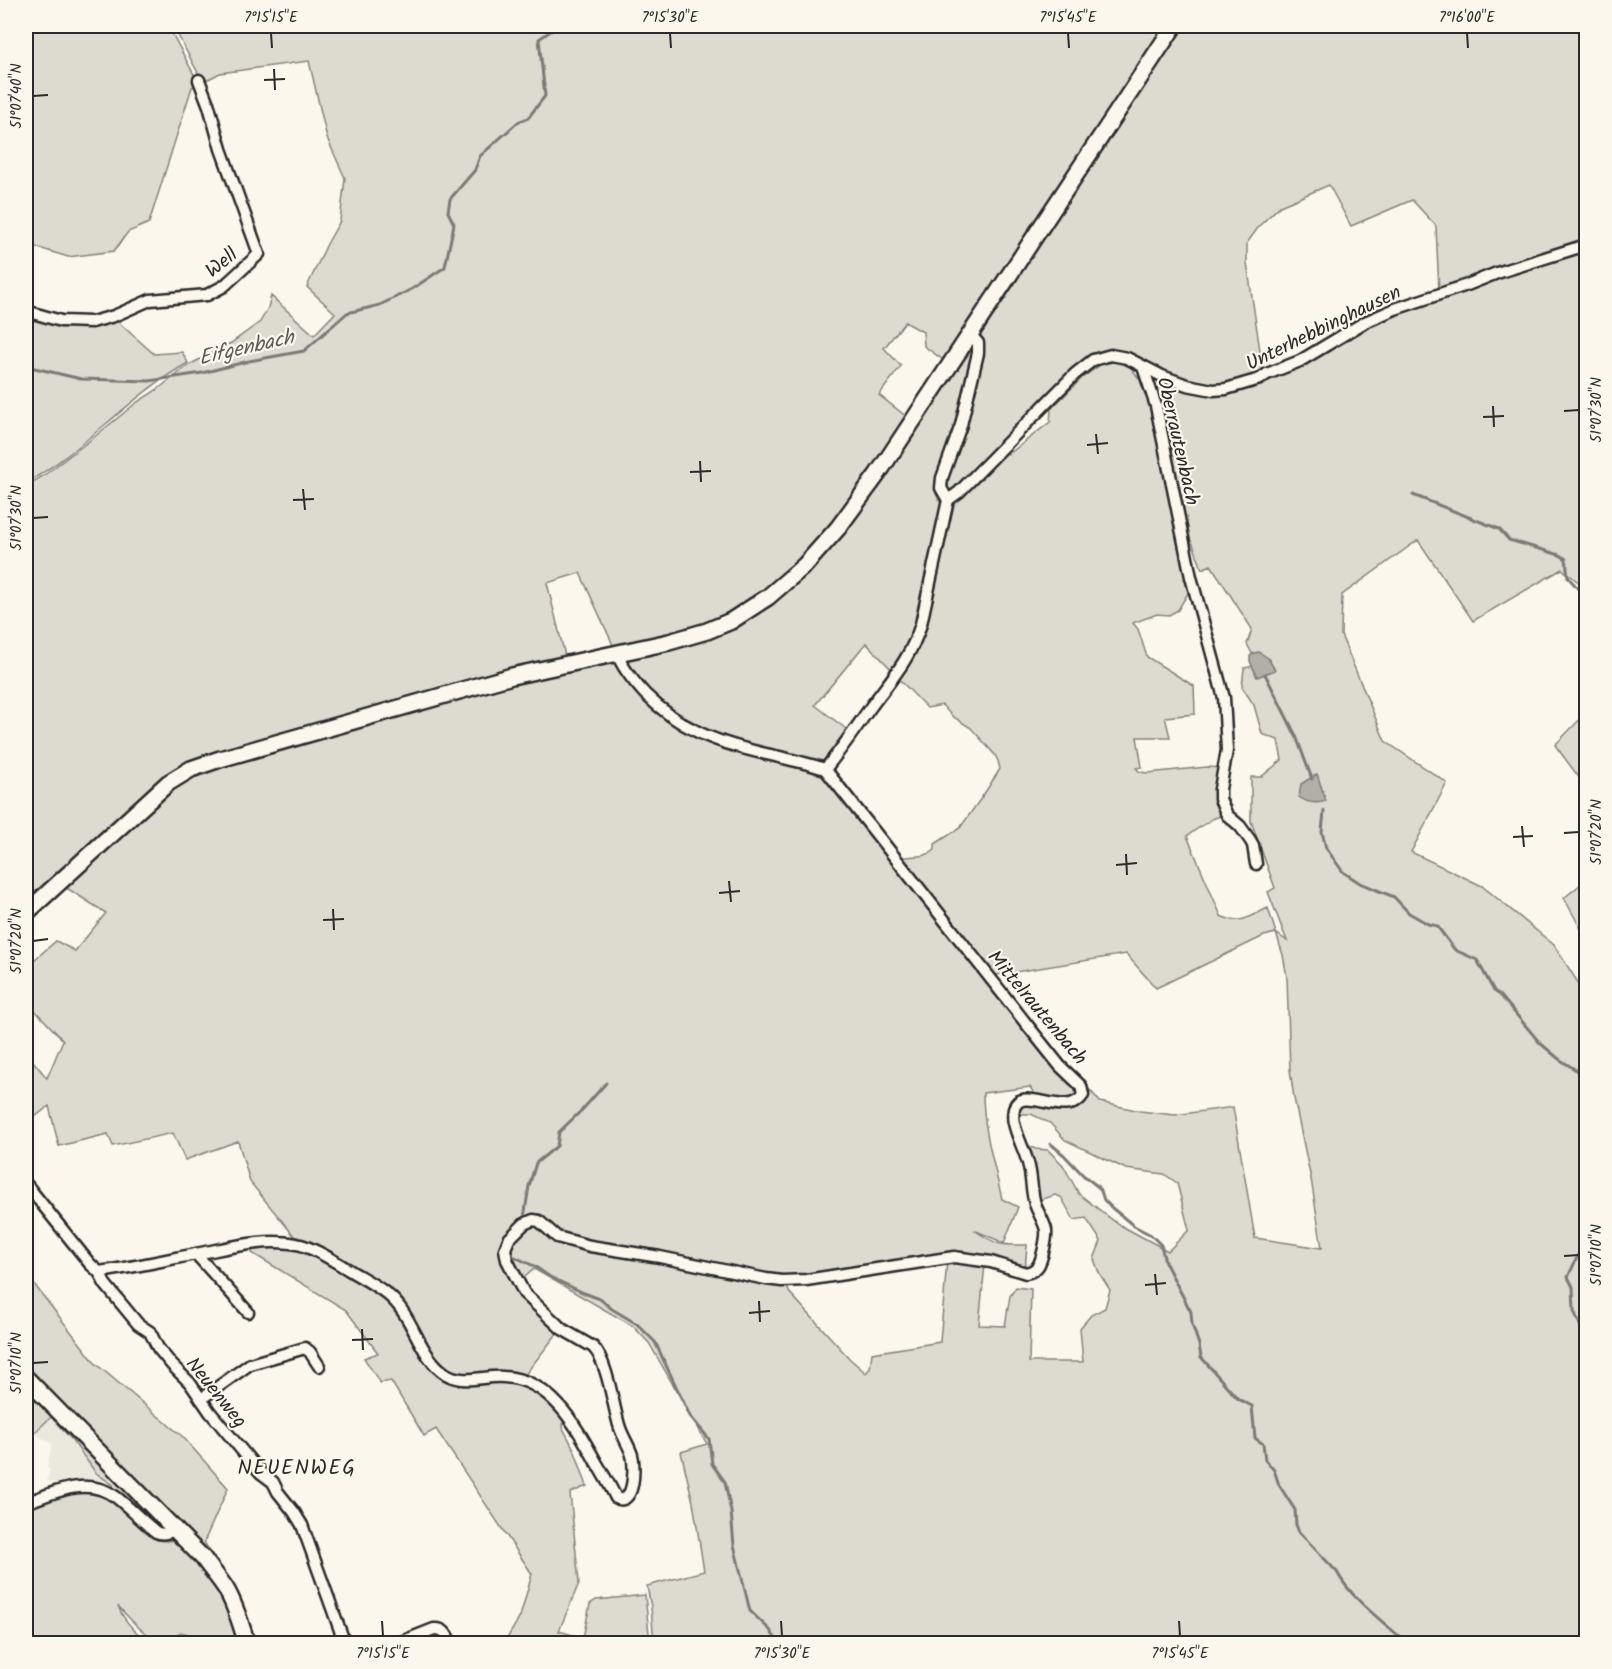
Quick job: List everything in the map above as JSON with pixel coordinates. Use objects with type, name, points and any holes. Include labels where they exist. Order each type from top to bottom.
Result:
[{"type":"main road","points":[[26,913],[168,783],[191,769],[512,676],[707,631],[731,621],[781,587],[816,554],[858,502],[905,435],[1174,26]]},
{"type":"main road","points":[[26,1378],[202,1558],[226,1590],[237,1611],[247,1644]]},
{"type":"street","name":"Well","points":[[26,311],[61,321],[92,322],[114,316],[150,300],[207,296],[224,286],[259,254],[199,80]]},
{"type":"street","name":"Unterhebbinghausen","points":[[1143,367],[1170,380],[1187,385],[1213,390],[1226,389],[1260,379],[1300,361],[1365,322],[1395,309],[1587,245]]},
{"type":"street","points":[[617,653],[625,669],[642,690],[669,715],[695,732],[725,743],[825,769],[896,674],[915,643],[948,500],[941,488],[942,478],[963,417],[978,353],[978,343],[971,334]]},
{"type":"street","name":"Oberrautenbach","points":[[948,500],[959,492],[1071,378],[1094,360],[1111,355],[1143,367],[1156,405],[1191,577],[1224,698],[1227,750],[1220,799],[1227,815],[1240,826],[1253,845],[1256,864]]},
{"type":"street","name":"Mittelrautenbach","points":[[196,1254],[277,1242],[302,1246],[315,1251],[375,1286],[393,1300],[407,1318],[427,1353],[440,1369],[449,1375],[464,1379],[512,1377],[542,1389],[560,1406],[580,1433],[616,1498],[622,1499],[628,1496],[632,1486],[633,1460],[620,1429],[603,1363],[597,1350],[562,1329],[524,1293],[507,1260],[506,1245],[524,1224],[533,1220],[539,1221],[557,1237],[590,1246],[782,1281],[806,1280],[954,1257],[991,1262],[1026,1273],[1035,1269],[1038,1266],[1046,1230],[1035,1205],[1029,1166],[1015,1127],[1014,1107],[1020,1101],[1027,1099],[1071,1105],[1082,1098],[1083,1090],[1032,1031],[825,769]]},
{"type":"street","name":"Neuenweg","points":[[26,1184],[90,1264],[99,1272],[105,1284],[138,1324],[150,1332],[158,1348],[190,1383],[254,1465],[273,1482],[299,1520],[345,1644]]},
{"type":"street","points":[[99,1272],[196,1254],[248,1312]]},
{"type":"street","points":[[201,1399],[250,1364],[296,1350],[305,1348],[319,1366]]},
{"type":"street","points":[[26,1503],[72,1487],[92,1487],[114,1496],[156,1532],[167,1534],[175,1529]]},
{"type":"street","points":[[396,1644],[434,1629],[440,1629],[445,1632],[451,1644]]},
{"type":"shaded area","points":[[26,26],[168,26],[199,84],[192,87],[149,223],[128,232],[114,251],[68,257],[26,244]]},
{"type":"shaded area","points":[[173,26],[1586,26],[1586,398],[1579,417],[1586,416],[1586,588],[1562,569],[1473,621],[1418,540],[1342,595],[1341,635],[1385,741],[1447,783],[1411,852],[1482,886],[1554,945],[1582,989],[1586,984],[1586,1643],[654,1643],[647,1586],[704,1571],[693,1502],[681,1452],[707,1444],[649,1343],[633,1326],[534,1269],[517,1284],[559,1331],[524,1376],[503,1372],[460,1376],[441,1367],[404,1308],[295,1240],[295,1237],[250,1182],[238,1141],[185,1160],[173,1133],[113,1146],[108,1134],[59,1146],[49,1106],[27,1123],[26,1063],[32,1060],[47,1078],[63,1040],[26,1001],[26,967],[56,941],[75,951],[106,913],[62,885],[26,907],[26,486],[43,476],[136,403],[189,365],[231,343],[260,322],[268,308],[271,296],[314,335],[335,313],[307,287],[340,221],[345,178],[327,138],[309,61],[220,73],[203,82]],"holes":[[[1329,185],[1351,226],[1412,200],[1436,226],[1439,293],[1300,358],[1263,371],[1247,263],[1247,243],[1260,225],[1280,206]],[[905,322],[923,332],[924,346],[942,359],[950,360],[980,338],[945,486],[951,493],[1106,353],[1205,387],[1149,376],[1184,532],[1193,544],[1202,569],[1211,565],[1252,629],[1247,644],[1258,665],[1244,668],[1242,687],[1254,705],[1262,734],[1278,740],[1282,760],[1261,777],[1251,777],[1251,821],[1275,888],[1268,892],[1287,941],[1276,933],[1287,977],[1290,1070],[1322,1248],[1255,1238],[1233,1107],[1175,1115],[1140,1111],[1100,1102],[1090,1090],[1085,1102],[1077,1106],[1022,1104],[1016,1114],[1031,1114],[1050,1123],[1065,1140],[1126,1169],[1164,1174],[1177,1183],[1189,1230],[1168,1251],[1118,1224],[1079,1194],[1063,1165],[1048,1150],[1035,1149],[1024,1143],[1037,1201],[1055,1195],[1061,1197],[1074,1220],[1086,1218],[1101,1241],[1094,1259],[1099,1273],[1110,1290],[1105,1308],[1091,1315],[1080,1328],[1083,1362],[1029,1362],[1031,1289],[1016,1287],[1010,1296],[1005,1326],[979,1325],[985,1264],[947,1261],[940,1342],[872,1353],[870,1368],[866,1373],[850,1359],[789,1292],[787,1286],[726,1272],[784,1279],[972,1257],[1025,1270],[1027,1245],[999,1244],[974,1230],[1004,1243],[1018,1207],[1002,1199],[987,1133],[983,1093],[1030,1087],[1034,1097],[1075,1101],[1080,1093],[1077,1085],[827,777],[820,772],[668,717],[613,660],[566,660],[547,583],[580,573],[615,649],[728,619],[811,555],[936,381],[907,417],[879,395],[901,366],[884,348]]]},
{"type":"shaded area","points":[[26,313],[61,323],[115,318],[154,354],[182,352],[188,363],[146,391],[68,455],[26,483]]},
{"type":"shaded area","points":[[972,344],[974,346],[967,394],[937,488],[936,494],[942,506],[919,624],[894,672],[866,643],[815,705],[850,732],[822,763],[726,741],[671,713],[632,675],[623,657],[691,641],[782,592]]},
{"type":"shaded area","points":[[1116,362],[1130,366],[1140,380],[1150,405],[1188,593],[1178,610],[1169,615],[1157,614],[1133,623],[1138,629],[1147,657],[1194,686],[1195,714],[1165,717],[1170,737],[1137,737],[1142,767],[1136,768],[1140,772],[1148,773],[1207,767],[1222,768],[1223,815],[1212,819],[1187,836],[1221,916],[1239,920],[1268,908],[1276,933],[1264,936],[1156,988],[1126,954],[996,975],[990,974],[898,859],[931,853],[935,850],[935,844],[960,828],[1000,769],[995,755],[971,728],[952,716],[942,705],[927,708],[897,677],[909,659],[952,505],[1002,452],[1009,454],[1050,422],[1051,409],[1082,378],[1103,363]]},
{"type":"shaded area","points":[[1259,652],[1268,658],[1275,670],[1257,677],[1250,656]]},
{"type":"shaded area","points":[[1586,713],[1586,787],[1555,745]]},
{"type":"shaded area","points":[[1317,774],[1326,801],[1305,801],[1299,797],[1301,784]]},
{"type":"shaded area","points":[[1586,880],[1586,938],[1564,898]]},
{"type":"shaded area","points":[[279,1245],[313,1252],[392,1301],[430,1361],[470,1384],[510,1381],[538,1392],[564,1415],[563,1428],[574,1449],[587,1486],[570,1493],[579,1583],[559,1631],[583,1638],[590,1604],[596,1600],[645,1595],[650,1643],[517,1644],[506,1640],[520,1617],[532,1574],[436,1429],[424,1436],[391,1381],[380,1383],[364,1358],[378,1353],[346,1310],[252,1253],[253,1246]]},
{"type":"shaded area","points":[[26,1274],[96,1364],[183,1437],[228,1488],[204,1542],[235,1592],[255,1643],[251,1643],[235,1598],[26,1373]]},
{"type":"shaded area","points":[[26,1384],[164,1527],[160,1529],[114,1492],[113,1485],[96,1473],[72,1440],[51,1417],[26,1438]]},
{"type":"shaded area","points":[[51,1417],[72,1440],[96,1473],[113,1485],[114,1492],[94,1480],[82,1479],[61,1484],[47,1481],[52,1444],[34,1433]]},
{"type":"shaded area","points":[[92,1491],[108,1496],[157,1537],[157,1540],[179,1540],[214,1579],[243,1643],[188,1643],[188,1634],[181,1632],[174,1635],[169,1643],[161,1641],[147,1634],[118,1606],[128,1624],[143,1638],[138,1643],[26,1643],[26,1507],[65,1493]]},
{"type":"waterway","name":"Eifgenbach","points":[[26,366],[81,379],[149,381],[202,373],[249,361],[304,351],[347,313],[380,305],[412,289],[445,267],[454,224],[448,212],[450,199],[475,170],[480,156],[518,122],[528,118],[545,96],[539,39],[558,26]]},
{"type":"waterway","points":[[1413,495],[1499,529],[1509,540],[1560,555],[1566,559],[1568,577],[1586,598]]},
{"type":"waterway","points":[[1265,674],[1296,736],[1312,779]]},
{"type":"waterway","points":[[1324,811],[1322,832],[1326,848],[1343,872],[1360,883],[1394,897],[1409,913],[1428,924],[1437,926],[1455,950],[1477,960],[1494,991],[1500,995],[1540,1043],[1576,1070],[1586,1085]]},
{"type":"waterway","points":[[521,1220],[524,1218],[529,1186],[536,1163],[557,1146],[559,1132],[606,1083]]},
{"type":"waterway","points":[[1051,1144],[1097,1186],[1104,1200],[1112,1208],[1134,1226],[1151,1235],[1161,1245],[1165,1262],[1191,1312],[1201,1357],[1238,1399],[1252,1406],[1255,1438],[1263,1444],[1265,1460],[1274,1470],[1279,1485],[1295,1510],[1299,1532],[1337,1572],[1351,1592],[1408,1644]]},
{"type":"waterway","points":[[1586,1245],[1579,1253],[1568,1277],[1573,1287],[1574,1311],[1586,1339]]},
{"type":"waterway","points":[[515,1257],[550,1277],[600,1299],[637,1324],[655,1342],[690,1416],[709,1439],[712,1464],[725,1482],[734,1545],[750,1611],[770,1630],[780,1644]]},
{"type":"waterway","points":[[26,1596],[33,1588]]},
{"type":"district","name":"NEUENWEG","points":[[297,1467]]}]
